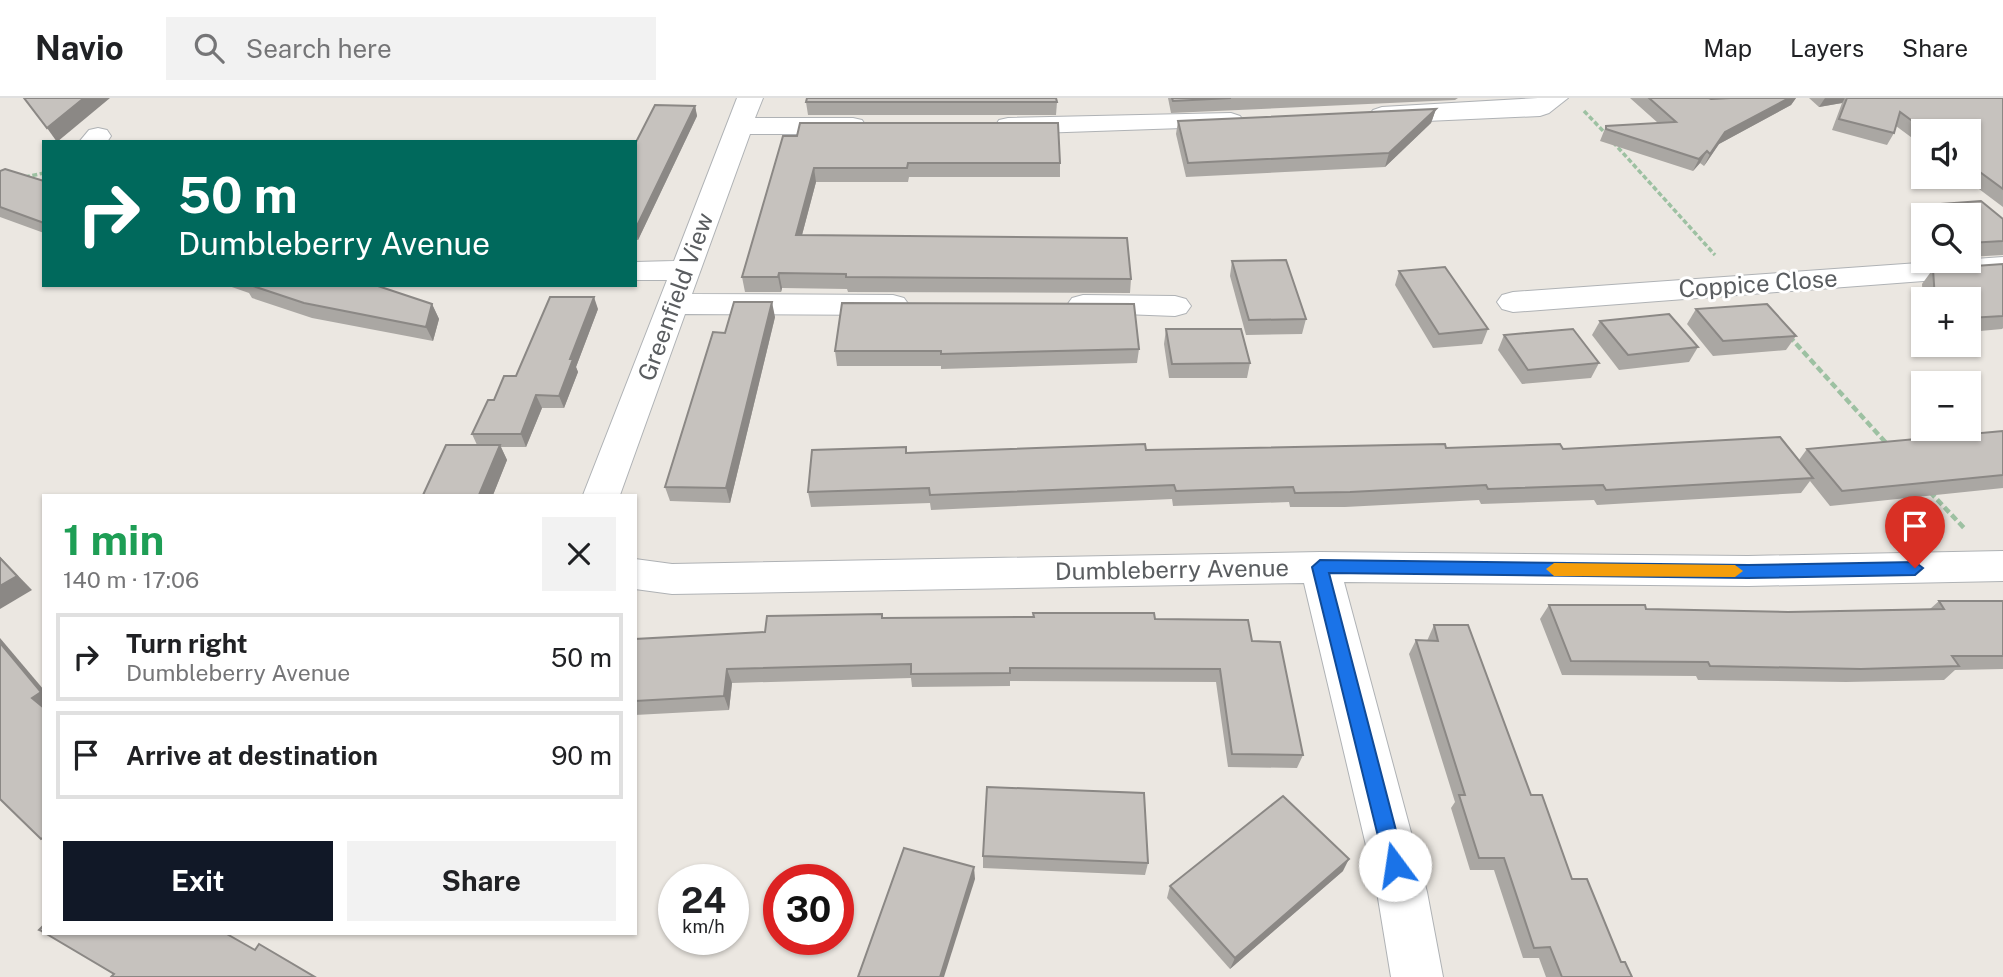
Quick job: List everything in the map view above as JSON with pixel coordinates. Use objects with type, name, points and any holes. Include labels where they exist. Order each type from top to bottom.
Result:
[{"type":"street","points":[[1123,98],[1127,126]]},
{"type":"street","points":[[1361,116],[1540,108],[1555,98]]},
{"type":"street","points":[[744,112],[878,126]]},
{"type":"street","name":"Greenfield View","points":[[601,494],[744,112]]},
{"type":"street","points":[[988,126],[1127,126],[1251,120]]},
{"type":"street","name":"Coppice Close","points":[[1493,278],[1521,313],[1742,285],[2003,266]]},
{"type":"street","points":[[637,271],[687,270]]},
{"type":"street","points":[[674,304],[925,305]]},
{"type":"street","points":[[1050,305],[1178,306]]},
{"type":"street","name":"Dumbleberry Avenue","points":[[637,574],[672,579],[1320,567],[1748,571],[2001,566]]},
{"type":"street","points":[[1320,567],[1402,892],[1418,977]]},
{"type":"path","points":[[1555,98],[1586,112],[1742,285]]},
{"type":"path","points":[[22,178],[42,173]]},
{"type":"path","points":[[1788,335],[1889,446]]},
{"type":"path","points":[[1926,486],[2001,566]]},
{"type":"building","points":[[24,98],[84,98],[47,128]]},
{"type":"building","points":[[807,98],[1056,98],[1057,102],[806,102]]},
{"type":"building","points":[[1172,98],[1231,98],[1173,101]]},
{"type":"building","points":[[1649,98],[1789,98],[1725,132],[1710,154],[1707,151],[1699,159],[1606,129],[1606,126],[1676,122]]},
{"type":"building","points":[[1847,98],[2003,98],[2003,189],[1981,173],[1981,119],[1911,120],[1900,112],[1894,133],[1839,119]]},
{"type":"building","points":[[655,105],[695,106],[637,226],[637,140]]},
{"type":"building","points":[[1436,109],[1389,153],[1188,163],[1178,121]]},
{"type":"building","points":[[800,123],[1058,123],[1060,163],[908,163],[907,168],[814,168],[796,235],[1127,238],[1131,279],[846,277],[846,274],[779,273],[778,277],[742,277],[783,136],[797,136]]},
{"type":"building","points":[[5,169],[42,180],[42,222],[0,207],[0,171]]},
{"type":"building","points":[[1981,201],[2003,219],[2003,241],[1981,242],[1981,203],[1954,203]]},
{"type":"building","points":[[1286,260],[1306,319],[1249,320],[1232,261]]},
{"type":"building","points":[[2003,264],[2003,316],[1981,317],[1981,287],[1934,287],[1933,273],[1981,273],[1981,266]]},
{"type":"building","points":[[1445,267],[1488,329],[1439,334],[1399,271]]},
{"type":"building","points":[[256,287],[381,287],[432,304],[426,327],[304,303]]},
{"type":"building","points":[[550,297],[594,297],[559,396],[536,395],[521,434],[472,434],[488,400],[494,400],[504,376],[516,376]]},
{"type":"building","points":[[734,302],[772,302],[726,488],[665,487],[713,332],[725,333]]},
{"type":"building","points":[[842,303],[1134,304],[1139,349],[941,354],[941,351],[835,351]]},
{"type":"building","points":[[1767,304],[1796,336],[1723,341],[1696,309]]},
{"type":"building","points":[[1669,314],[1698,347],[1628,355],[1600,321]]},
{"type":"building","points":[[1166,329],[1241,329],[1250,363],[1172,364]]},
{"type":"building","points":[[1573,329],[1599,363],[1528,370],[1504,335]]},
{"type":"building","points":[[2003,431],[2003,475],[1842,491],[1807,449],[1911,439],[1981,441],[1981,433]]},
{"type":"building","points":[[1780,437],[1813,478],[1606,490],[1603,485],[1488,489],[1486,485],[1295,493],[1293,487],[1176,491],[1174,485],[930,495],[929,488],[808,492],[812,450],[906,447],[906,453],[1145,444],[1146,450],[1445,444],[1446,448],[1560,444],[1563,449]]},
{"type":"building","points":[[446,445],[500,445],[479,494],[423,494]]},
{"type":"building","points":[[0,558],[17,576],[0,586]]},
{"type":"building","points":[[1939,601],[2003,601],[2003,656],[1952,656],[1959,666],[1861,669],[1710,666],[1708,662],[1571,661],[1549,605],[1645,605],[1646,609],[1788,612],[1944,609]]},
{"type":"building","points":[[1033,613],[1154,613],[1155,619],[1248,620],[1252,641],[1280,642],[1303,755],[1232,754],[1220,669],[1010,668],[1010,673],[911,674],[911,664],[727,669],[724,696],[637,701],[637,639],[765,632],[767,616],[882,614],[882,618],[1034,617]]},
{"type":"building","points":[[1434,625],[1468,625],[1531,795],[1542,795],[1572,879],[1587,879],[1621,962],[1625,962],[1632,977],[1562,977],[1550,947],[1534,948],[1504,858],[1479,858],[1459,795],[1465,795],[1416,640],[1438,641]]},
{"type":"building","points":[[0,643],[41,692],[32,698],[42,706],[42,838],[0,799]]},
{"type":"building","points":[[987,787],[1144,793],[1148,863],[983,856]]},
{"type":"building","points":[[1283,796],[1349,859],[1235,958],[1170,886]]},
{"type":"building","points":[[904,848],[974,867],[940,977],[858,977]]},
{"type":"building","points":[[48,935],[229,935],[255,950],[259,944],[315,977],[111,977],[114,974]]},
{"type":"slow traffic","points":[[1554,569],[1735,571]]},
{"type":"route","points":[[1395,865],[1320,567],[1748,571],[1915,568]]}]
